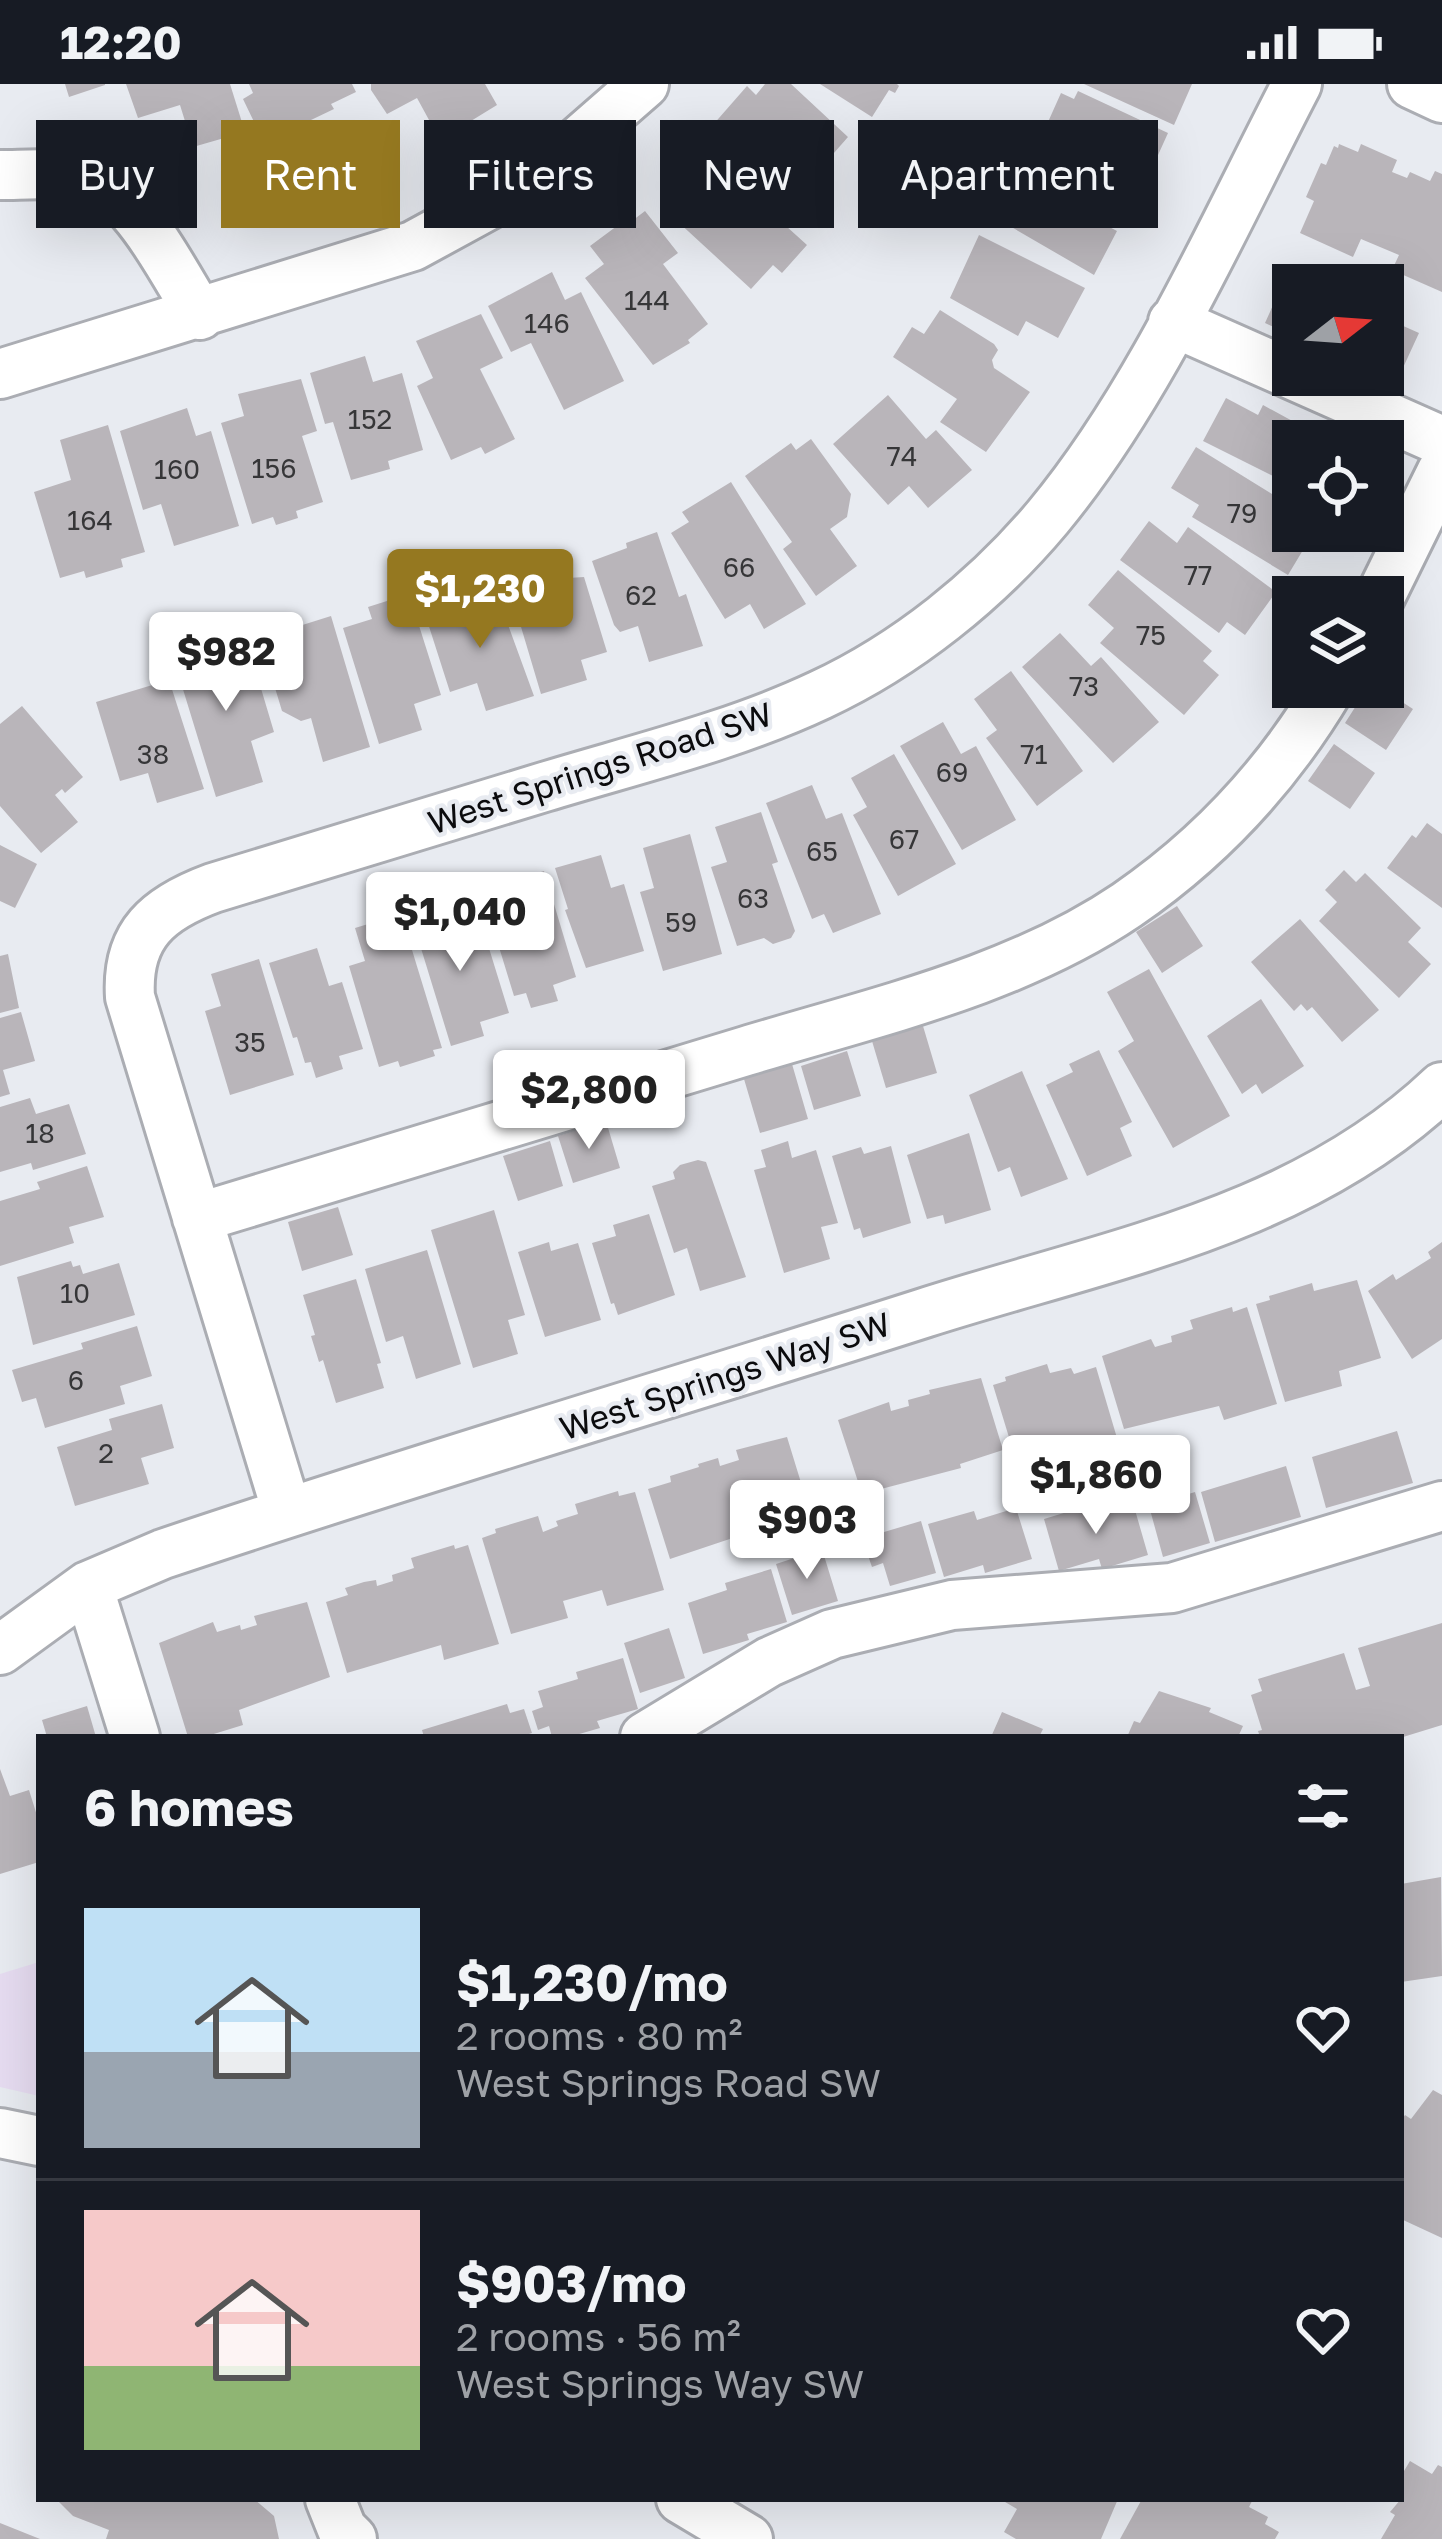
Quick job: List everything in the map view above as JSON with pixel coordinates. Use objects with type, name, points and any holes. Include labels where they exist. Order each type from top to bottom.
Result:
[{"type":"street","points":[[0,374],[412,246],[534,180],[644,84]]},
{"type":"street","name":"West Springs Road SW","points":[[287,1512],[130,997],[131,958],[149,927],[181,900],[213,888],[754,721],[821,695],[890,656],[1015,555],[1098,453],[1173,322],[1297,84]]},
{"type":"street","points":[[1412,84],[1442,98]]},
{"type":"street","points":[[0,175],[72,177],[109,189],[140,223],[200,315]]},
{"type":"street","points":[[1173,322],[1272,366]]},
{"type":"street","points":[[1340,396],[1442,441]]},
{"type":"street","points":[[1390,576],[1442,470]]},
{"type":"street","points":[[197,1218],[940,992],[1067,940],[1127,905],[1201,848],[1269,775],[1317,708]]},
{"type":"street","name":"West Springs Way SW","points":[[0,1650],[88,1586],[163,1553],[1182,1237],[1256,1208],[1431,1112]]},
{"type":"street","points":[[650,1734],[769,1662],[832,1634],[952,1606],[1172,1588],[1442,1506]]},
{"type":"street","points":[[88,1586],[133,1734]]},
{"type":"street","points":[[0,2132],[36,2140]]},
{"type":"street","points":[[332,2502],[342,2529],[352,2539]]},
{"type":"street","points":[[686,2502],[748,2539]]},
{"type":"shaded area","points":[[36,1963],[36,2095],[0,2087],[0,1974]]},
{"type":"building","points":[[65,84],[105,84],[105,85],[69,97]]},
{"type":"building","points":[[126,84],[230,84],[241,120],[221,120],[221,139],[197,146],[197,120],[185,120],[180,105],[138,118]]},
{"type":"building","points":[[249,84],[352,84],[356,92],[311,120],[253,120],[243,99],[253,93]]},
{"type":"building","points":[[371,84],[485,84],[497,105],[473,120],[429,120],[417,98],[387,114]]},
{"type":"building","points":[[765,84],[791,84],[830,120],[717,120],[747,86],[756,95]]},
{"type":"building","points":[[820,84],[899,86],[895,93],[889,90],[872,117]]},
{"type":"building","points":[[1084,84],[1192,84],[1174,125]]},
{"type":"building","points":[[1078,91],[1140,120],[1049,120],[1061,93],[1074,99]]},
{"type":"building","points":[[834,124],[848,137],[834,153]]},
{"type":"building","points":[[1158,128],[1168,133],[1158,155]]},
{"type":"building","points":[[1339,144],[1358,152],[1361,144],[1397,160],[1392,172],[1407,178],[1410,172],[1430,181],[1435,171],[1442,174],[1442,292],[1404,275],[1404,264],[1395,264],[1399,255],[1361,239],[1353,257],[1300,233],[1314,201],[1306,197],[1321,163],[1326,165],[1334,146]]},
{"type":"building","points":[[645,211],[678,253],[663,264],[708,324],[690,343],[653,365],[585,278],[604,264],[590,246],[614,228],[636,228],[636,218]]},
{"type":"building","points":[[685,228],[788,228],[807,245],[782,273],[773,265],[751,289]]},
{"type":"building","points":[[1013,228],[1117,231],[1094,275]]},
{"type":"building","points":[[979,235],[1085,288],[1058,338],[1026,321],[1018,336],[950,298]]},
{"type":"building","points":[[552,272],[565,300],[581,292],[624,381],[564,410],[531,343],[511,352],[488,306]]},
{"type":"building","points":[[940,310],[994,344],[998,350],[992,360],[994,368],[1030,392],[986,452],[940,422],[957,399],[893,357],[912,327],[924,334]]},
{"type":"building","points":[[481,314],[503,358],[480,369],[515,439],[485,454],[481,447],[451,460],[417,386],[433,378],[416,341]]},
{"type":"building","points":[[1404,326],[1419,333],[1404,366]]},
{"type":"building","points":[[365,356],[373,382],[402,373],[423,450],[388,461],[390,469],[351,480],[333,422],[325,424],[310,373]]},
{"type":"building","points":[[301,379],[317,431],[302,436],[323,502],[296,511],[298,518],[276,525],[273,517],[252,524],[221,423],[244,416],[238,394]]},
{"type":"building","points":[[888,395],[926,439],[936,430],[972,470],[928,508],[909,486],[888,505],[833,444]]},
{"type":"building","points":[[1226,398],[1258,415],[1263,405],[1290,420],[1272,420],[1272,476],[1203,441]]},
{"type":"building","points":[[187,408],[196,436],[211,431],[239,526],[174,546],[161,504],[143,510],[120,431]]},
{"type":"building","points":[[108,425],[145,552],[121,559],[123,567],[86,578],[84,571],[60,578],[34,492],[71,480],[60,440]]},
{"type":"building","points":[[811,439],[851,494],[847,517],[830,529],[857,566],[816,596],[783,549],[792,542],[745,476],[791,443],[796,450]]},
{"type":"building","points":[[1196,447],[1272,494],[1272,552],[1302,552],[1288,575],[1192,517],[1199,505],[1171,488]]},
{"type":"building","points":[[731,482],[806,604],[764,629],[750,604],[725,619],[671,533],[689,522],[682,512]]},
{"type":"building","points":[[1149,521],[1177,543],[1188,527],[1272,589],[1272,598],[1245,635],[1227,622],[1219,633],[1120,560]]},
{"type":"building","points":[[657,532],[679,597],[686,594],[703,646],[649,662],[638,626],[620,632],[614,625],[592,561]]},
{"type":"building","points":[[1118,570],[1212,651],[1203,661],[1219,675],[1184,715],[1100,643],[1114,628],[1088,605]]},
{"type":"building","points":[[548,573],[551,586],[584,577],[607,652],[581,660],[587,680],[541,694],[513,600],[521,597],[517,583]]},
{"type":"building","points":[[496,592],[534,696],[486,711],[477,683],[450,692],[425,614]]},
{"type":"building","points":[[409,594],[441,695],[414,704],[422,730],[379,744],[343,628],[372,619],[368,607]]},
{"type":"building","points":[[331,616],[370,747],[323,762],[311,718],[301,721],[282,711],[262,645],[279,640],[277,633]]},
{"type":"building","points":[[1060,633],[1091,666],[1101,657],[1159,722],[1113,763],[1022,667]]},
{"type":"building","points":[[226,644],[228,652],[248,645],[274,732],[251,741],[263,782],[216,797],[174,660]]},
{"type":"building","points":[[1011,671],[1083,771],[1037,806],[986,738],[997,730],[974,699]]},
{"type":"building","points":[[169,680],[204,789],[157,803],[148,773],[120,781],[96,702]]},
{"type":"building","points":[[1404,703],[1413,709],[1386,750],[1345,723],[1355,708],[1404,708]]},
{"type":"building","points":[[22,706],[83,777],[65,793],[62,789],[55,795],[78,822],[41,853],[0,806],[0,724]]},
{"type":"building","points":[[943,722],[961,754],[976,746],[1016,820],[962,850],[900,746]]},
{"type":"building","points":[[1334,744],[1375,773],[1350,809],[1308,781]]},
{"type":"building","points":[[894,754],[956,864],[898,896],[853,815],[867,807],[851,778]]},
{"type":"building","points":[[812,785],[826,819],[842,813],[881,914],[833,933],[824,914],[812,919],[766,803]]},
{"type":"building","points":[[761,812],[778,862],[772,864],[795,931],[791,938],[773,944],[764,938],[737,946],[711,867],[727,862],[715,827]]},
{"type":"building","points":[[1427,823],[1442,834],[1442,908],[1387,868]]},
{"type":"building","points":[[690,834],[722,954],[663,971],[640,892],[654,888],[643,848]]},
{"type":"building","points":[[0,845],[37,864],[15,908],[0,901]]},
{"type":"building","points":[[601,855],[611,888],[624,884],[644,951],[586,968],[555,868]]},
{"type":"building","points":[[1344,870],[1356,882],[1365,873],[1421,928],[1408,942],[1431,964],[1399,998],[1319,921],[1337,902],[1325,890]]},
{"type":"building","points":[[544,871],[576,977],[553,985],[558,1001],[531,1008],[526,993],[514,996],[495,934],[513,929],[500,885]]},
{"type":"building","points":[[458,905],[467,938],[484,932],[509,1013],[480,1022],[484,1036],[451,1046],[412,919]]},
{"type":"building","points":[[1177,906],[1203,946],[1162,973],[1136,932]]},
{"type":"building","points":[[401,914],[442,1048],[433,1050],[435,1056],[400,1067],[398,1061],[379,1067],[349,966],[365,961],[355,928]]},
{"type":"building","points":[[1300,919],[1379,1010],[1342,1042],[1312,1007],[1307,1011],[1301,1004],[1294,1011],[1251,962]]},
{"type":"building","points":[[317,948],[329,986],[342,982],[363,1049],[339,1056],[343,1069],[316,1078],[311,1062],[305,1063],[297,1037],[293,1038],[269,963]]},
{"type":"building","points":[[8,954],[19,1008],[0,1013],[0,956]]},
{"type":"building","points":[[259,959],[294,1075],[230,1095],[205,1011],[221,1006],[211,974]]},
{"type":"building","points":[[1149,969],[1230,1116],[1173,1148],[1118,1051],[1134,1041],[1107,992]]},
{"type":"building","points":[[1261,999],[1304,1066],[1262,1094],[1256,1084],[1242,1094],[1207,1036]]},
{"type":"building","points":[[21,1012],[35,1061],[3,1070],[10,1094],[0,1097],[0,1018]]},
{"type":"building","points":[[923,1026],[937,1073],[886,1088],[872,1041]]},
{"type":"building","points":[[1099,1050],[1132,1122],[1120,1128],[1132,1156],[1087,1176],[1046,1085],[1073,1072],[1069,1064]]},
{"type":"building","points":[[847,1051],[861,1096],[814,1110],[801,1066]]},
{"type":"building","points":[[792,1064],[808,1119],[760,1133],[744,1079]]},
{"type":"building","points":[[1022,1071],[1068,1179],[1021,1197],[1010,1167],[998,1172],[969,1095]]},
{"type":"building","points":[[30,1098],[36,1114],[69,1104],[86,1154],[33,1170],[31,1163],[0,1172],[0,1107]]},
{"type":"building","points":[[606,1121],[620,1168],[573,1183],[558,1136]]},
{"type":"building","points":[[969,1133],[991,1210],[945,1224],[943,1215],[927,1219],[907,1155]]},
{"type":"building","points":[[550,1141],[563,1186],[518,1201],[503,1156]]},
{"type":"building","points":[[788,1141],[792,1158],[816,1150],[838,1223],[821,1227],[830,1259],[784,1273],[754,1170],[766,1167],[761,1150]]},
{"type":"building","points":[[891,1146],[911,1223],[863,1238],[860,1228],[854,1230],[832,1156],[861,1147],[864,1154]]},
{"type":"building","points":[[706,1162],[746,1277],[700,1291],[687,1248],[674,1253],[652,1186],[675,1179],[673,1172],[680,1165]]},
{"type":"building","points":[[87,1166],[104,1217],[69,1227],[74,1243],[0,1266],[0,1201],[40,1189],[37,1182]]},
{"type":"building","points":[[338,1207],[353,1255],[302,1271],[288,1222]]},
{"type":"building","points":[[494,1210],[525,1315],[508,1320],[518,1354],[473,1368],[431,1230]]},
{"type":"building","points":[[649,1214],[675,1295],[618,1315],[592,1243],[616,1236],[613,1225]]},
{"type":"building","points":[[549,1242],[551,1251],[578,1243],[601,1320],[545,1337],[518,1252]]},
{"type":"building","points":[[1442,1242],[1442,1339],[1412,1359],[1368,1291],[1431,1258],[1428,1252]]},
{"type":"building","points":[[427,1250],[461,1364],[416,1379],[403,1336],[386,1342],[365,1269]]},
{"type":"building","points":[[71,1261],[73,1267],[80,1265],[83,1274],[119,1263],[135,1315],[33,1345],[17,1277]]},
{"type":"building","points":[[356,1279],[384,1388],[336,1403],[311,1336],[315,1335],[303,1295]]},
{"type":"building","points":[[1357,1280],[1381,1358],[1339,1371],[1342,1386],[1285,1402],[1256,1304],[1312,1283],[1314,1291]]},
{"type":"building","points":[[1232,1307],[1233,1312],[1247,1307],[1277,1404],[1224,1420],[1219,1406],[1124,1429],[1102,1356],[1151,1339],[1155,1347],[1172,1342],[1171,1336],[1193,1329],[1190,1320]]},
{"type":"building","points":[[137,1326],[152,1376],[120,1386],[125,1404],[45,1428],[36,1398],[22,1402],[12,1370],[83,1349],[81,1343]]},
{"type":"building","points":[[1047,1364],[1050,1373],[1071,1368],[1074,1374],[1096,1367],[1117,1438],[1075,1452],[1079,1466],[1023,1483],[993,1385]]},
{"type":"building","points":[[981,1378],[1003,1450],[960,1464],[961,1468],[862,1494],[838,1420],[889,1402],[891,1411],[909,1406],[908,1400],[930,1394],[929,1390]]},
{"type":"building","points":[[162,1404],[174,1448],[141,1458],[149,1484],[75,1506],[57,1447],[112,1430],[109,1419]]},
{"type":"building","points":[[1397,1431],[1413,1483],[1326,1508],[1312,1457]]},
{"type":"building","points":[[787,1437],[810,1512],[670,1559],[648,1489],[671,1482],[670,1476],[698,1464],[718,1458],[720,1466],[739,1460],[736,1450]]},
{"type":"building","points":[[1286,1466],[1301,1517],[1215,1542],[1201,1492]]},
{"type":"building","points":[[618,1491],[619,1496],[635,1492],[664,1590],[607,1606],[602,1590],[563,1601],[568,1618],[511,1634],[482,1538],[496,1533],[495,1529],[538,1516],[543,1532],[558,1526],[556,1521],[578,1514],[575,1504]]},
{"type":"building","points":[[1195,1492],[1210,1543],[1163,1557],[1149,1506]]},
{"type":"building","points":[[1133,1503],[1148,1555],[1102,1569],[1099,1559],[1059,1571],[1044,1519],[1090,1505],[1093,1516]]},
{"type":"building","points":[[1016,1508],[1032,1559],[985,1573],[983,1565],[944,1577],[928,1524],[974,1511],[977,1520]]},
{"type":"building","points":[[921,1521],[936,1573],[890,1586],[883,1563],[872,1567],[866,1550],[878,1547],[874,1535]]},
{"type":"building","points":[[454,1545],[455,1549],[468,1545],[499,1644],[444,1660],[441,1645],[347,1673],[326,1602],[348,1595],[345,1588],[364,1582],[376,1580],[377,1586],[393,1581],[392,1575],[414,1568],[411,1558]]},
{"type":"building","points":[[822,1549],[838,1601],[792,1615],[776,1564]]},
{"type":"building","points":[[771,1569],[787,1622],[703,1654],[688,1603],[727,1590],[725,1583]]},
{"type":"building","points":[[307,1602],[330,1677],[239,1710],[243,1725],[214,1734],[187,1734],[159,1643],[213,1622],[217,1632],[240,1625],[241,1630],[257,1625],[254,1616]]},
{"type":"building","points":[[1442,1623],[1442,1725],[1404,1737],[1259,1734],[1262,1730],[1251,1695],[1262,1691],[1258,1679],[1344,1653],[1356,1690],[1370,1686],[1358,1648]]},
{"type":"building","points":[[669,1628],[685,1678],[640,1693],[624,1643]]},
{"type":"building","points":[[623,1658],[638,1709],[597,1721],[600,1728],[579,1734],[551,1734],[549,1726],[538,1730],[532,1711],[543,1707],[538,1691],[578,1679],[576,1672]]},
{"type":"building","points":[[1159,1691],[1211,1708],[1209,1712],[1243,1726],[1239,1734],[1128,1734],[1134,1721],[1140,1723]]},
{"type":"building","points":[[507,1704],[510,1713],[524,1709],[532,1733],[423,1734],[422,1730]]},
{"type":"building","points":[[87,1706],[95,1734],[46,1734],[42,1720]]},
{"type":"building","points":[[1002,1712],[1043,1729],[1040,1734],[992,1734]]},
{"type":"building","points":[[0,1769],[10,1796],[29,1790],[36,1812],[36,1863],[0,1874]]},
{"type":"building","points":[[1441,1877],[1442,1976],[1404,1982],[1404,1883]]},
{"type":"building","points":[[1433,2090],[1442,2095],[1442,2238],[1404,2220],[1404,2116],[1411,2119]]},
{"type":"building","points":[[1410,2461],[1432,2474],[1438,2465],[1442,2467],[1442,2539],[1381,2539],[1395,2515],[1390,2512],[1404,2502],[1404,2471]]},
{"type":"building","points":[[59,2502],[258,2502],[274,2516],[279,2539],[106,2539],[109,2530],[73,2516]]},
{"type":"building","points":[[1005,2502],[1117,2502],[1101,2539],[1016,2539],[1004,2532],[1017,2509]]},
{"type":"building","points":[[1140,2502],[1252,2502],[1249,2507],[1268,2517],[1265,2524],[1279,2532],[1275,2539],[1120,2539]]},
{"type":"building","points":[[0,2523],[40,2539],[0,2539]]}]
